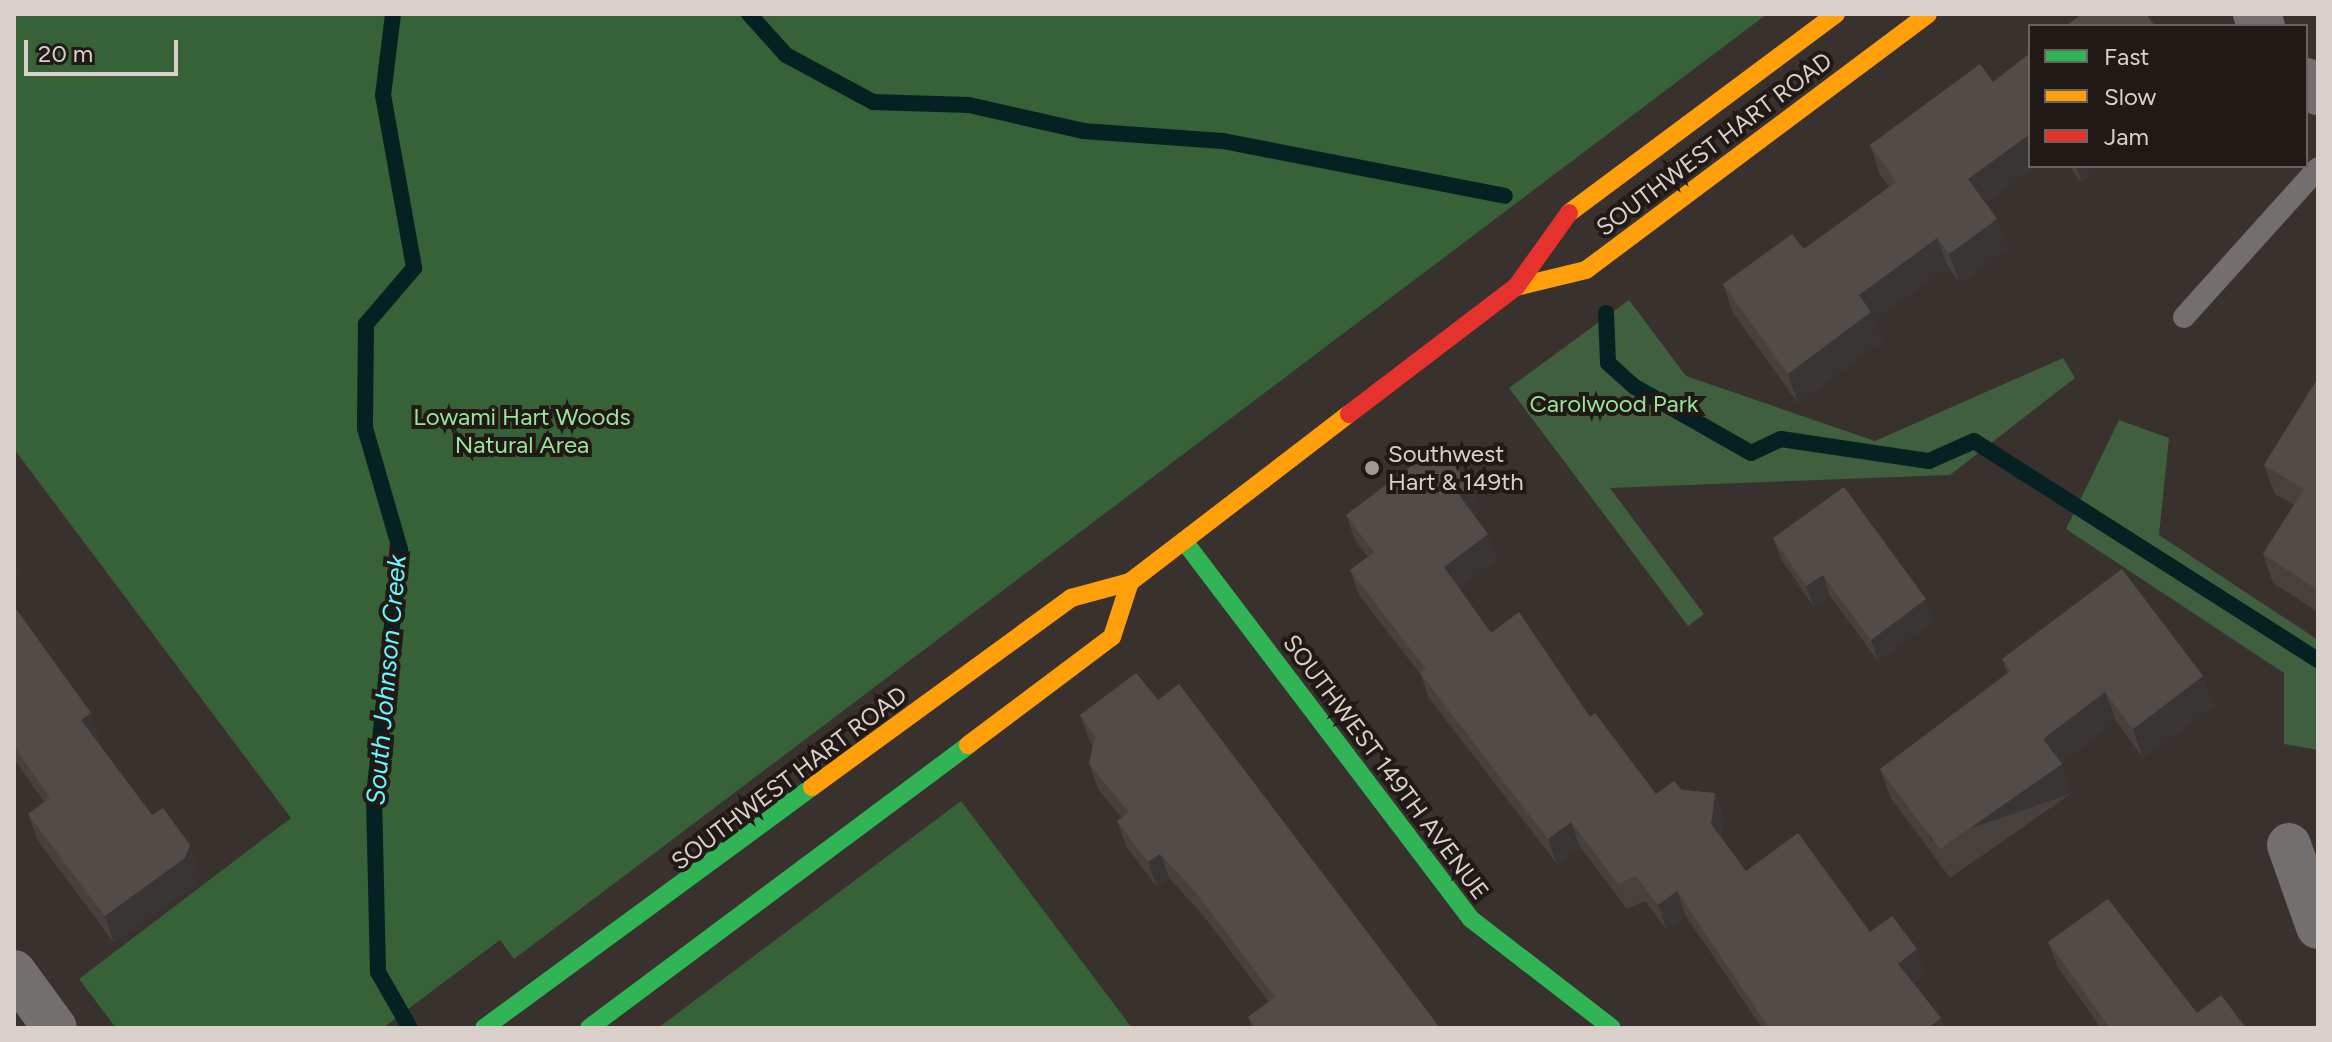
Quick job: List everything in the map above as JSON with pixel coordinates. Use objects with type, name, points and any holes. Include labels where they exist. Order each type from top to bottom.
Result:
[{"type":"main road","name":"SOUTHWEST HART ROAD","points":[[484,1028],[577,966],[1071,598],[1130,582],[1516,287],[1554,224],[1836,14]]},
{"type":"main road","name":"SOUTHWEST HART ROAD","points":[[1516,287],[1586,270],[1928,14]]},
{"type":"main road","name":"SOUTHWEST 149TH AVENUE","points":[[1184,541],[1471,919],[1612,1028]]},
{"type":"main road","points":[[589,1028],[1112,637],[1130,582]]},
{"type":"street","points":[[2289,845],[2318,927]]},
{"type":"street","points":[[14,972],[55,1028]]},
{"type":"lane","points":[[2184,317],[2318,168]]},
{"type":"green space","name":"Lowami Hart Woods Natural Area","points":[[14,14],[1767,14],[514,959],[500,940],[383,1028],[116,1028],[79,979],[291,818],[14,449]]},
{"type":"green space","name":"Carolwood Park","points":[[1629,300],[1686,376],[1875,441],[2063,358],[2075,378],[1950,475],[1610,488],[1704,614],[1688,626],[1509,388]]},
{"type":"green space","points":[[2119,420],[2169,438],[2159,535],[2318,640],[2318,750],[2284,744],[2284,673],[2066,529]]},
{"type":"green space","points":[[961,801],[1132,1028],[658,1028]]},
{"type":"building","points":[[2082,14],[2146,14],[2154,24],[2069,24]]},
{"type":"building","points":[[2028,55],[2028,135],[1968,179],[1997,219],[1949,254],[1937,238],[1859,295],[1871,312],[1788,374],[1723,284],[1792,234],[1804,249],[1896,182],[1870,145],[1980,64],[1993,82]]},
{"type":"building","points":[[2318,378],[2318,590],[2263,554],[2304,489],[2264,465]]},
{"type":"building","points":[[1439,445],[1471,486],[1459,495],[1488,534],[1444,567],[1491,633],[1519,612],[1590,717],[1595,713],[1656,794],[1674,781],[1682,790],[1715,793],[1711,824],[1746,871],[1798,833],[1870,932],[1892,916],[1917,949],[1898,964],[1941,1018],[1928,1028],[1769,1028],[1677,891],[1658,905],[1636,876],[1618,884],[1571,822],[1548,839],[1420,673],[1426,669],[1350,570],[1374,552],[1346,515]]},
{"type":"building","points":[[1844,487],[1926,599],[1871,640],[1823,575],[1806,586],[1773,538]]},
{"type":"building","points":[[2122,569],[2203,676],[2133,729],[2105,692],[2043,739],[2062,764],[1940,849],[1880,769],[2011,671],[2002,659]]},
{"type":"building","points":[[14,606],[91,713],[81,720],[152,815],[163,808],[190,845],[185,858],[105,916],[28,814],[50,798],[14,746]]},
{"type":"building","points":[[1136,673],[1158,700],[1179,684],[1440,1028],[1257,1028],[1248,1017],[1275,997],[1193,889],[1160,854],[1148,862],[1117,821],[1129,812],[1089,764],[1095,737],[1080,715]]},
{"type":"building","points":[[2108,899],[2197,1013],[2221,995],[2246,1028],[2110,1028],[2048,942]]},
{"type":"waterway","name":"South Johnson Creek","points":[[393,14],[383,95],[414,268],[366,324],[365,428],[400,549],[374,796],[378,972],[410,1028]]},
{"type":"waterway","points":[[749,14],[786,55],[873,102],[969,105],[1083,131],[1223,141],[1505,196]]},
{"type":"waterway","points":[[1606,313],[1608,363],[1635,387],[1751,453],[1781,439],[1929,461],[1974,441],[2318,660]]},
{"type":"traffic: fast","points":[[1184,541],[1471,919],[1612,1028]]},
{"type":"traffic: fast","points":[[589,1028],[968,745]]},
{"type":"traffic: fast","points":[[484,1028],[812,787]]},
{"type":"traffic: slow","points":[[1569,213],[1836,14]]},
{"type":"traffic: slow","points":[[1516,287],[1586,270],[1928,14]]},
{"type":"traffic: slow","points":[[812,787],[1071,598],[1130,582],[1349,414]]},
{"type":"traffic: slow","points":[[968,745],[1112,637],[1130,582]]},
{"type":"traffic: jam","points":[[1349,414],[1516,287],[1569,213]]},
{"type":"place","name":"Southwest Hart & 149th","points":[[1372,468]]}]
